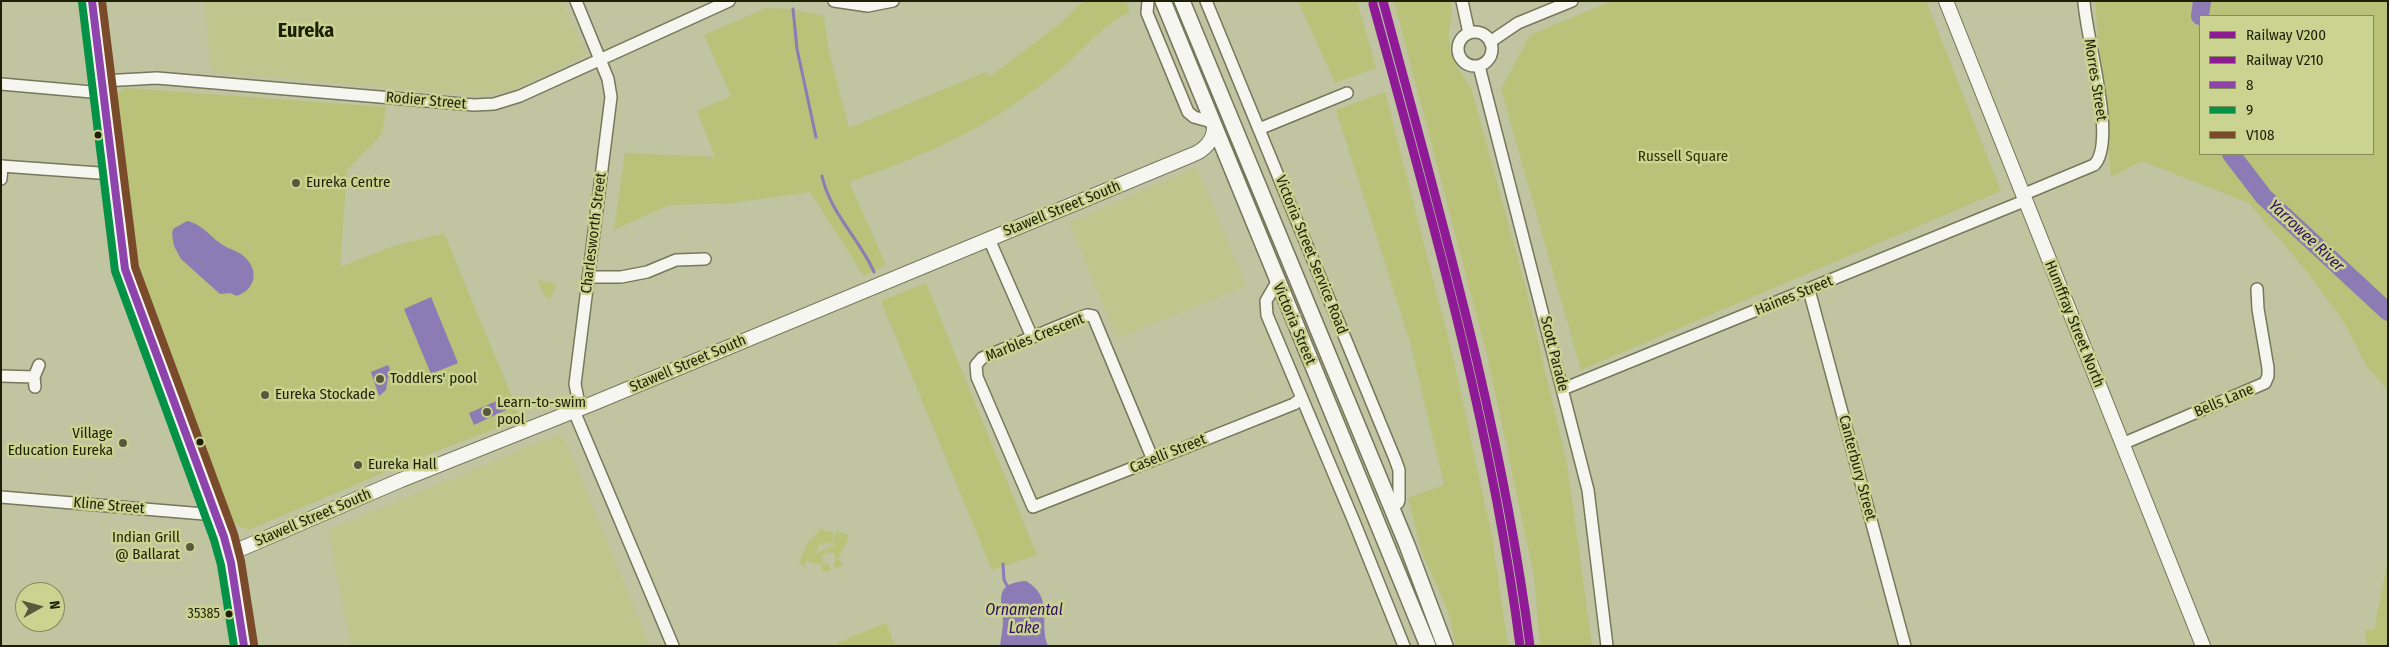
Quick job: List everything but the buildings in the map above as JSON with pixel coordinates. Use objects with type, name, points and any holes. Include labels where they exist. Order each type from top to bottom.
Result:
[{"type":"main road","name":"Victoria Street","points":[[1163,1],[1428,646]]},
{"type":"main road","name":"Victoria Street","points":[[1182,1],[1436,616],[1445,646]]},
{"type":"main road","points":[[1223,148],[1234,127]]},
{"type":"main road","points":[[1375,515],[1391,507]]},
{"type":"street","points":[[92,1],[122,252],[130,285],[229,554],[244,646]]},
{"type":"street","name":"Charlesworth Street","points":[[576,1],[610,84],[611,105],[575,390],[577,410],[673,646]]},
{"type":"street","name":"Rodier Street","points":[[1,84],[103,87],[157,78],[484,105],[520,96],[729,1]]},
{"type":"street","points":[[834,1],[868,6],[894,1]]},
{"type":"street","points":[[1148,1],[1148,13],[1187,110],[1192,116],[1213,125]]},
{"type":"street","name":"Victoria Street Service Road","points":[[1206,1],[1398,466],[1398,503],[1391,507]]},
{"type":"street","points":[[1462,1],[1469,33]]},
{"type":"street","points":[[1490,42],[1518,23],[1559,4],[1572,1]]},
{"type":"street","name":"Humffray Street North","points":[[1946,1],[2203,646]]},
{"type":"street","name":"Morres Street","points":[[2084,1],[2086,29],[2101,101],[2102,124],[2099,158]]},
{"type":"street","points":[[1469,33],[1484,34],[1490,42],[1491,56],[1486,63],[1479,66],[1468,65],[1460,58],[1458,49],[1461,40],[1469,33]]},
{"type":"street","name":"Scott Parade","points":[[1479,66],[1588,490],[1607,646]]},
{"type":"street","points":[[1259,129],[1346,93]]},
{"type":"street","name":"Stawell Street South","points":[[229,554],[401,480],[577,410],[1200,151],[1212,138],[1213,125]]},
{"type":"street","name":"Stawell Street South","points":[[1146,174],[1180,166],[1223,148]]},
{"type":"street","name":"Haines Street","points":[[1563,389],[1809,290],[2023,198],[2094,165],[2099,158]]},
{"type":"street","points":[[1,179],[2,166],[113,174]]},
{"type":"street","points":[[989,239],[1032,337]]},
{"type":"street","points":[[588,277],[621,277],[646,272],[676,260],[705,259]]},
{"type":"street","points":[[1277,282],[1266,301],[1266,311],[1356,524],[1404,646]]},
{"type":"street","name":"Bells Lane","points":[[2122,444],[2265,383],[2268,370],[2258,309],[2257,289]]},
{"type":"street","name":"Canterbury Street","points":[[1809,290],[1905,646]]},
{"type":"street","name":"Marbles Crescent","points":[[1033,507],[978,377],[976,365],[982,358],[1086,315],[1093,316],[1153,460]]},
{"type":"street","points":[[1,376],[34,382],[39,366]]},
{"type":"street","name":"Caselli Street","points":[[1033,507],[1294,404],[1302,398]]},
{"type":"street","name":"Kline Street","points":[[1,497],[216,515]]},
{"type":"street","points":[[1356,524],[1375,515]]},
{"type":"shaded area","points":[[205,1],[562,1],[587,55],[512,91],[479,96],[211,72]]},
{"type":"shaded area","points":[[1197,167],[1246,286],[1117,339],[1069,223]]},
{"type":"shaded area","points":[[559,434],[564,436],[650,646],[351,646],[328,530]]},
{"type":"green space","points":[[1084,1],[1126,1],[1130,12],[1102,30],[1060,70],[1041,85],[988,121],[943,145],[897,165],[849,182],[886,265],[864,276],[810,192],[732,203],[669,205],[614,230],[625,153],[715,157],[697,111],[731,96],[704,35],[766,8],[790,9],[824,16],[829,52],[849,128],[986,72],[989,77],[1061,23]]},
{"type":"green space","points":[[1298,1],[1357,1],[1376,68],[1335,83]]},
{"type":"green space","points":[[1394,1],[1450,1],[1452,16],[1449,44],[1459,69],[1471,87],[1526,289],[1567,464],[1592,646],[1540,646],[1534,576],[1488,359]]},
{"type":"green space","name":"Russell Square","points":[[1612,1],[1926,1],[2001,191],[1581,370],[1501,89],[1530,35]]},
{"type":"green space","points":[[2095,1],[2388,1],[2388,390],[2367,367],[2345,324],[2308,273],[2249,203],[2142,161],[2111,177]]},
{"type":"green space","name":"Eureka Stockade","points":[[125,88],[386,107],[382,134],[347,170],[340,267],[391,247],[444,233],[521,419],[413,460],[249,530],[231,523],[136,267],[117,95]]},
{"type":"green space","points":[[1385,92],[1453,357],[1492,537],[1508,646],[1456,646],[1449,614],[1421,550],[1408,498],[1444,485],[1410,341],[1336,110]]},
{"type":"green space","points":[[538,280],[555,284],[556,286],[550,299],[544,295]]},
{"type":"green space","points":[[926,283],[1037,555],[992,570],[881,301]]},
{"type":"green space","points":[[821,529],[834,533],[831,543],[829,544],[828,542],[818,546],[819,550],[814,553],[815,555],[824,549],[826,554],[822,556],[823,563],[829,564],[831,571],[822,571],[822,565],[807,561],[804,567],[799,563],[807,544]]},
{"type":"green space","points":[[837,531],[848,535],[847,542],[838,559],[843,564],[836,569],[833,563],[835,562],[835,555],[831,552],[828,554],[825,548],[836,546],[835,544],[831,545]]},
{"type":"green space","points":[[2388,559],[2388,646],[2367,646],[2365,630],[2374,630]]},
{"type":"green space","points":[[886,623],[895,646],[838,646],[837,643]]},
{"type":"water","points":[[187,221],[198,225],[218,242],[247,259],[251,265],[254,277],[249,288],[237,296],[230,293],[220,294],[181,259],[174,246],[172,234],[173,229]]},
{"type":"water","points":[[431,297],[458,363],[431,374],[404,309]]},
{"type":"water","name":"Toddlers' pool","points":[[388,365],[392,375],[388,377],[386,390],[379,396],[371,372]]},
{"type":"water","name":"Learn-to-swim pool","points":[[501,399],[506,410],[474,425],[469,413]]},
{"type":"water","name":"Ornamental Lake","points":[[1026,581],[1035,588],[1043,603],[1044,629],[1048,646],[1000,646],[1003,624],[1001,600],[1004,589],[1015,582]]},
{"type":"waterway","name":"Yarrowee River","points":[[2200,15],[2202,1]]},
{"type":"waterway","points":[[793,9],[797,49],[816,137]]},
{"type":"waterway","name":"Yarrowee River","points":[[2232,155],[2264,197],[2388,312]]},
{"type":"waterway","points":[[822,176],[831,202],[874,272]]},
{"type":"waterway","name":"Yarrowee River","points":[[2384,310],[2388,305]]},
{"type":"waterway","points":[[1003,564],[1004,580],[1009,589]]},
{"type":"railway","points":[[1378,1],[1421,161],[1480,402],[1497,483],[1524,646]]},
{"type":"rail line","name":"V200","points":[[1383,1],[1447,241],[1486,402],[1518,564],[1530,646]]},
{"type":"rail line","name":"V210","points":[[1373,4],[1458,322],[1493,483],[1508,564],[1520,646]]},
{"type":"transit line","name":"8","points":[[92,1],[125,269],[224,537],[231,563],[244,646]]},
{"type":"transit line","name":"V108","points":[[102,1],[135,267],[234,534],[241,561],[254,644]]},
{"type":"transit line","name":"9","points":[[82,2],[115,271],[214,540],[221,565],[234,646]]},
{"type":"place","name":"Eureka Centre","points":[[296,183]]},
{"type":"place","name":"Toddlers' pool","points":[[380,379]]},
{"type":"place","name":"Eureka Stockade","points":[[265,395]]},
{"type":"place","name":"Learn-to-swim pool","points":[[487,412]]},
{"type":"place","name":"Village Education Eureka","points":[[123,443]]},
{"type":"place","name":"Eureka Hall","points":[[358,465]]},
{"type":"place","name":"Indian Grill @ Ballarat","points":[[190,547]]},
{"type":"place","name":"35385","points":[[229,614]]},
{"type":"district","name":"Eureka","points":[[306,31]]}]
